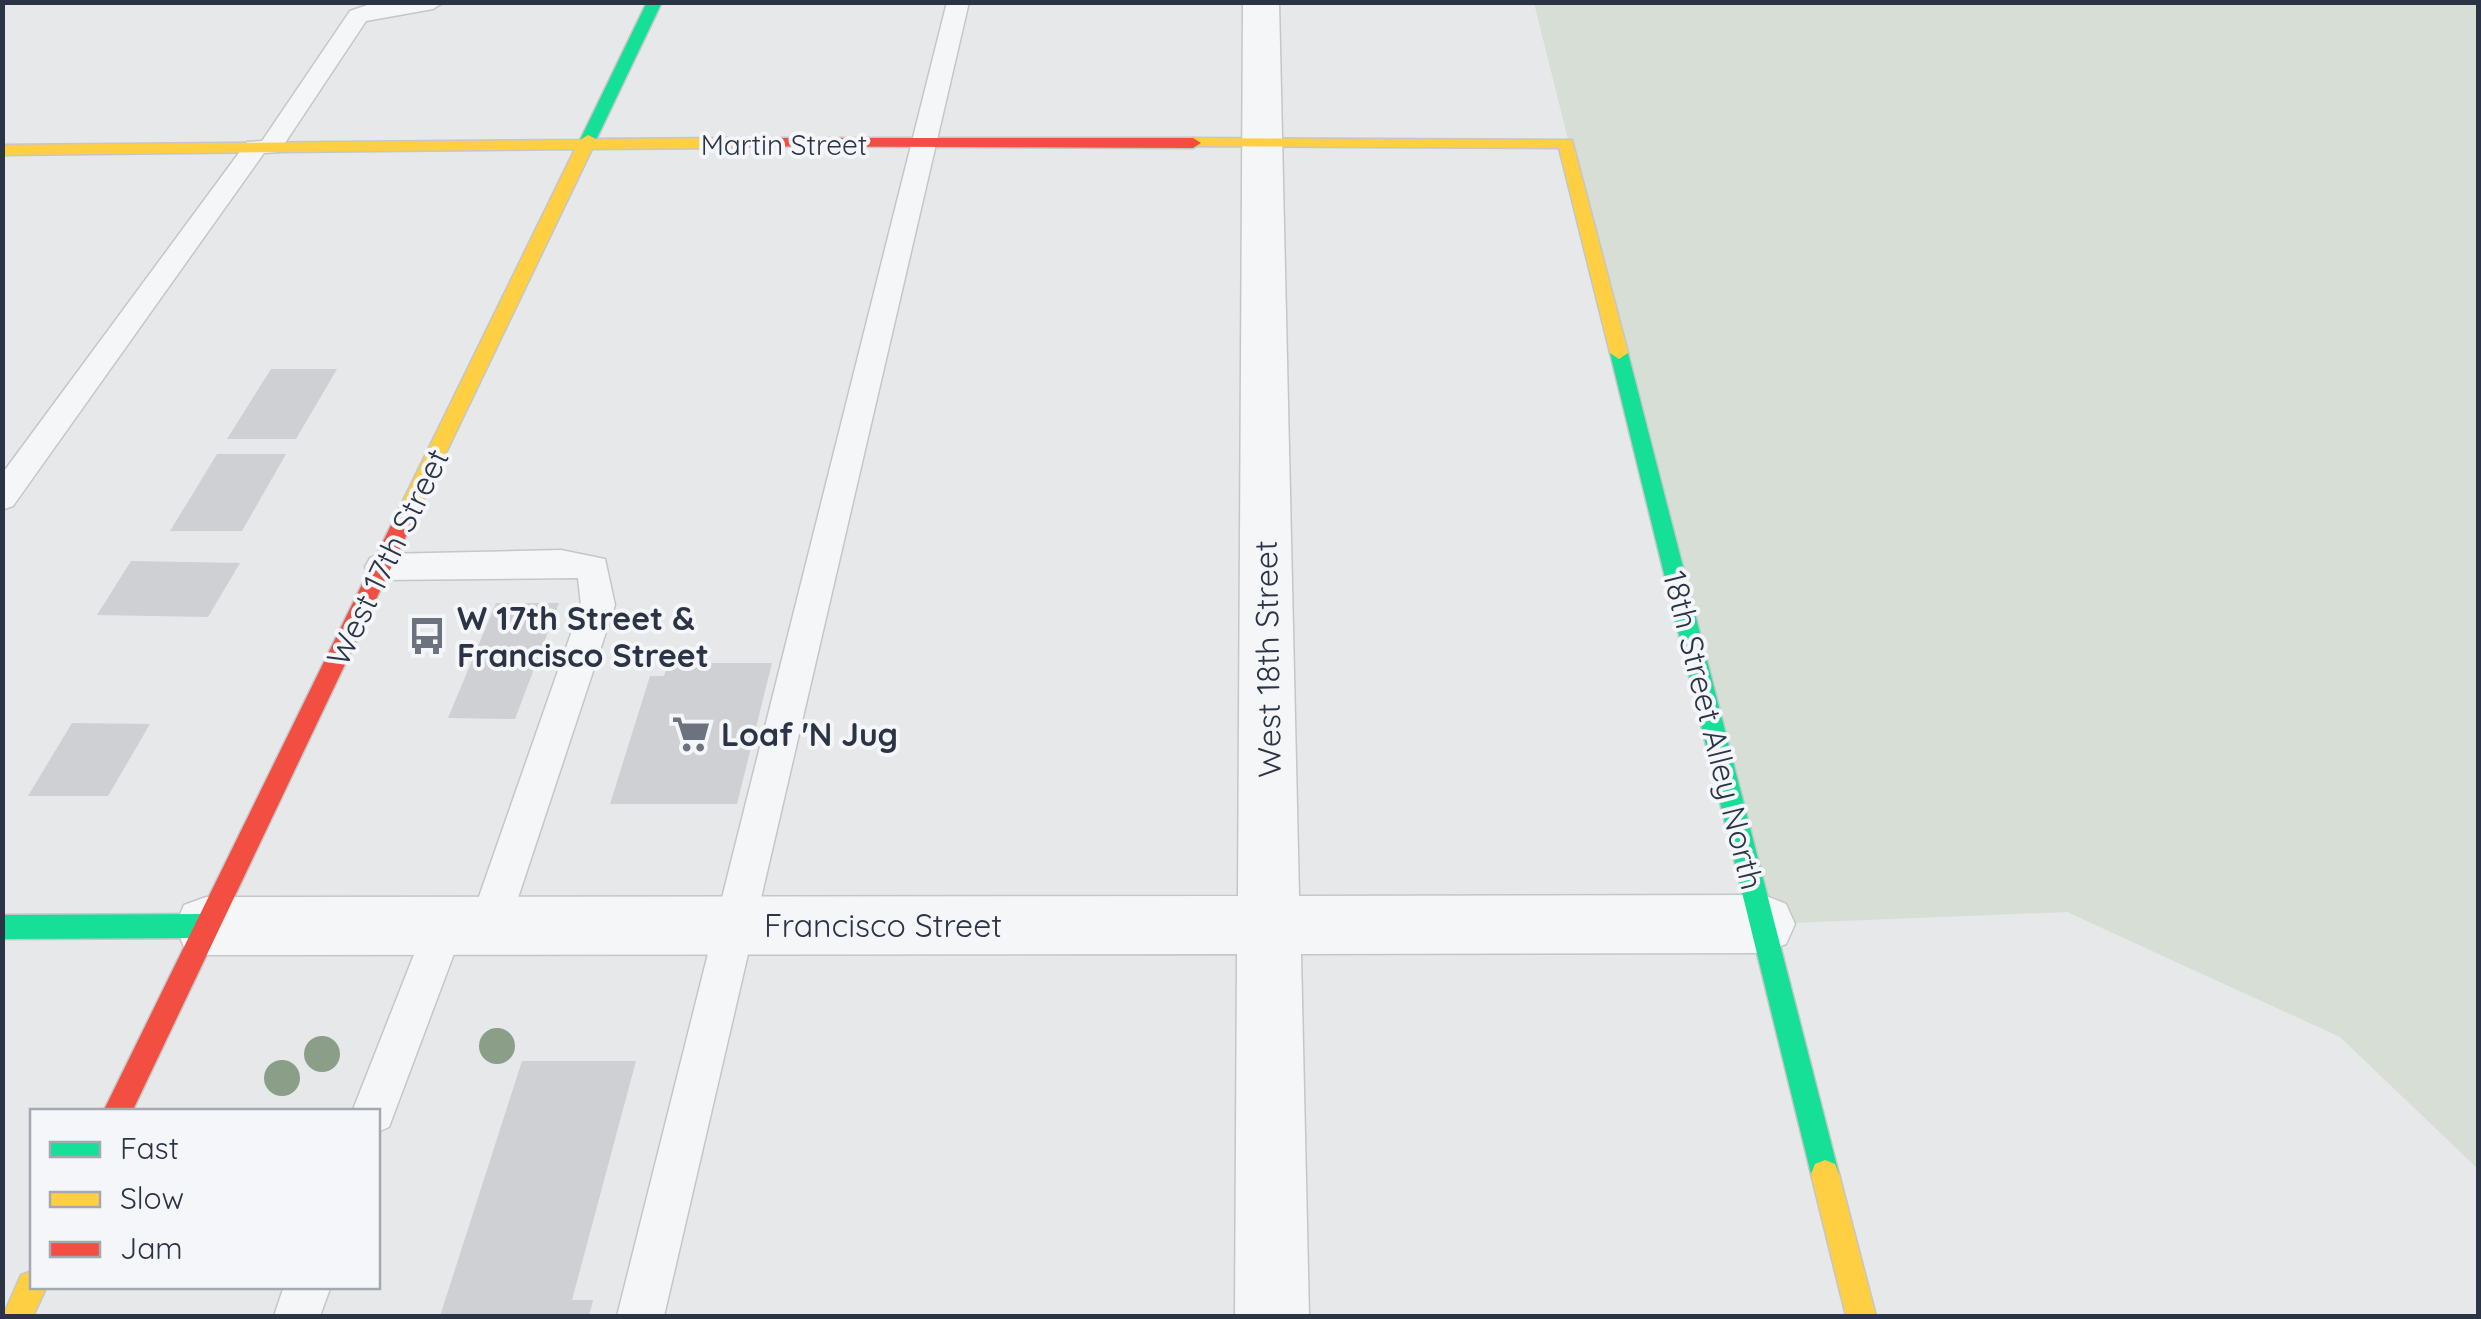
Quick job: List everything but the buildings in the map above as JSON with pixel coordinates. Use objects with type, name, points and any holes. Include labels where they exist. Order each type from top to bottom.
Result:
[{"type":"street","name":"West 17th Street","points":[[118,1109],[655,2]]},
{"type":"street","name":"West 18th Street","points":[[1261,2],[1272,1316]]},
{"type":"street","name":"Martin Street","points":[[2,150],[589,143],[1566,143]]},
{"type":"street","name":"18th Street Alley North","points":[[1566,143],[1862,1316]]},
{"type":"street","name":"Francisco Street","points":[[2,927],[1764,924]]},
{"type":"street","points":[[18,1316],[31,1289]]},
{"type":"lane","points":[[2,498],[358,16],[381,8],[434,2]]},
{"type":"lane","points":[[640,1316],[958,2]]},
{"type":"lane","points":[[375,1109],[466,927],[598,604],[592,568],[562,563],[382,567]]},
{"type":"lane","points":[[297,1316],[307,1289]]},
{"type":"shaded area","points":[[1534,3],[2478,3],[2478,1169],[2340,1037],[2067,912],[1764,924]]},
{"type":"traffic: fast","points":[[588,140],[655,2]]},
{"type":"traffic: fast","points":[[1619,353],[1825,1174]]},
{"type":"traffic: fast","points":[[2,927],[206,926]]},
{"type":"traffic: slow","points":[[408,511],[588,140]]},
{"type":"traffic: slow","points":[[2,150],[731,143]]},
{"type":"traffic: slow","points":[[1193,143],[1566,143],[1619,353]]},
{"type":"traffic: slow","points":[[1825,1174],[1861,1316]]},
{"type":"traffic: slow","points":[[18,1316],[31,1289]]},
{"type":"traffic: jam","points":[[731,143],[1193,143]]},
{"type":"traffic: jam","points":[[118,1109],[408,511]]},
{"type":"place","name":"W 17th Street & Francisco Street","points":[[427,636]]},
{"type":"place","name":"Loaf 'N Jug","points":[[691,734]]}]
